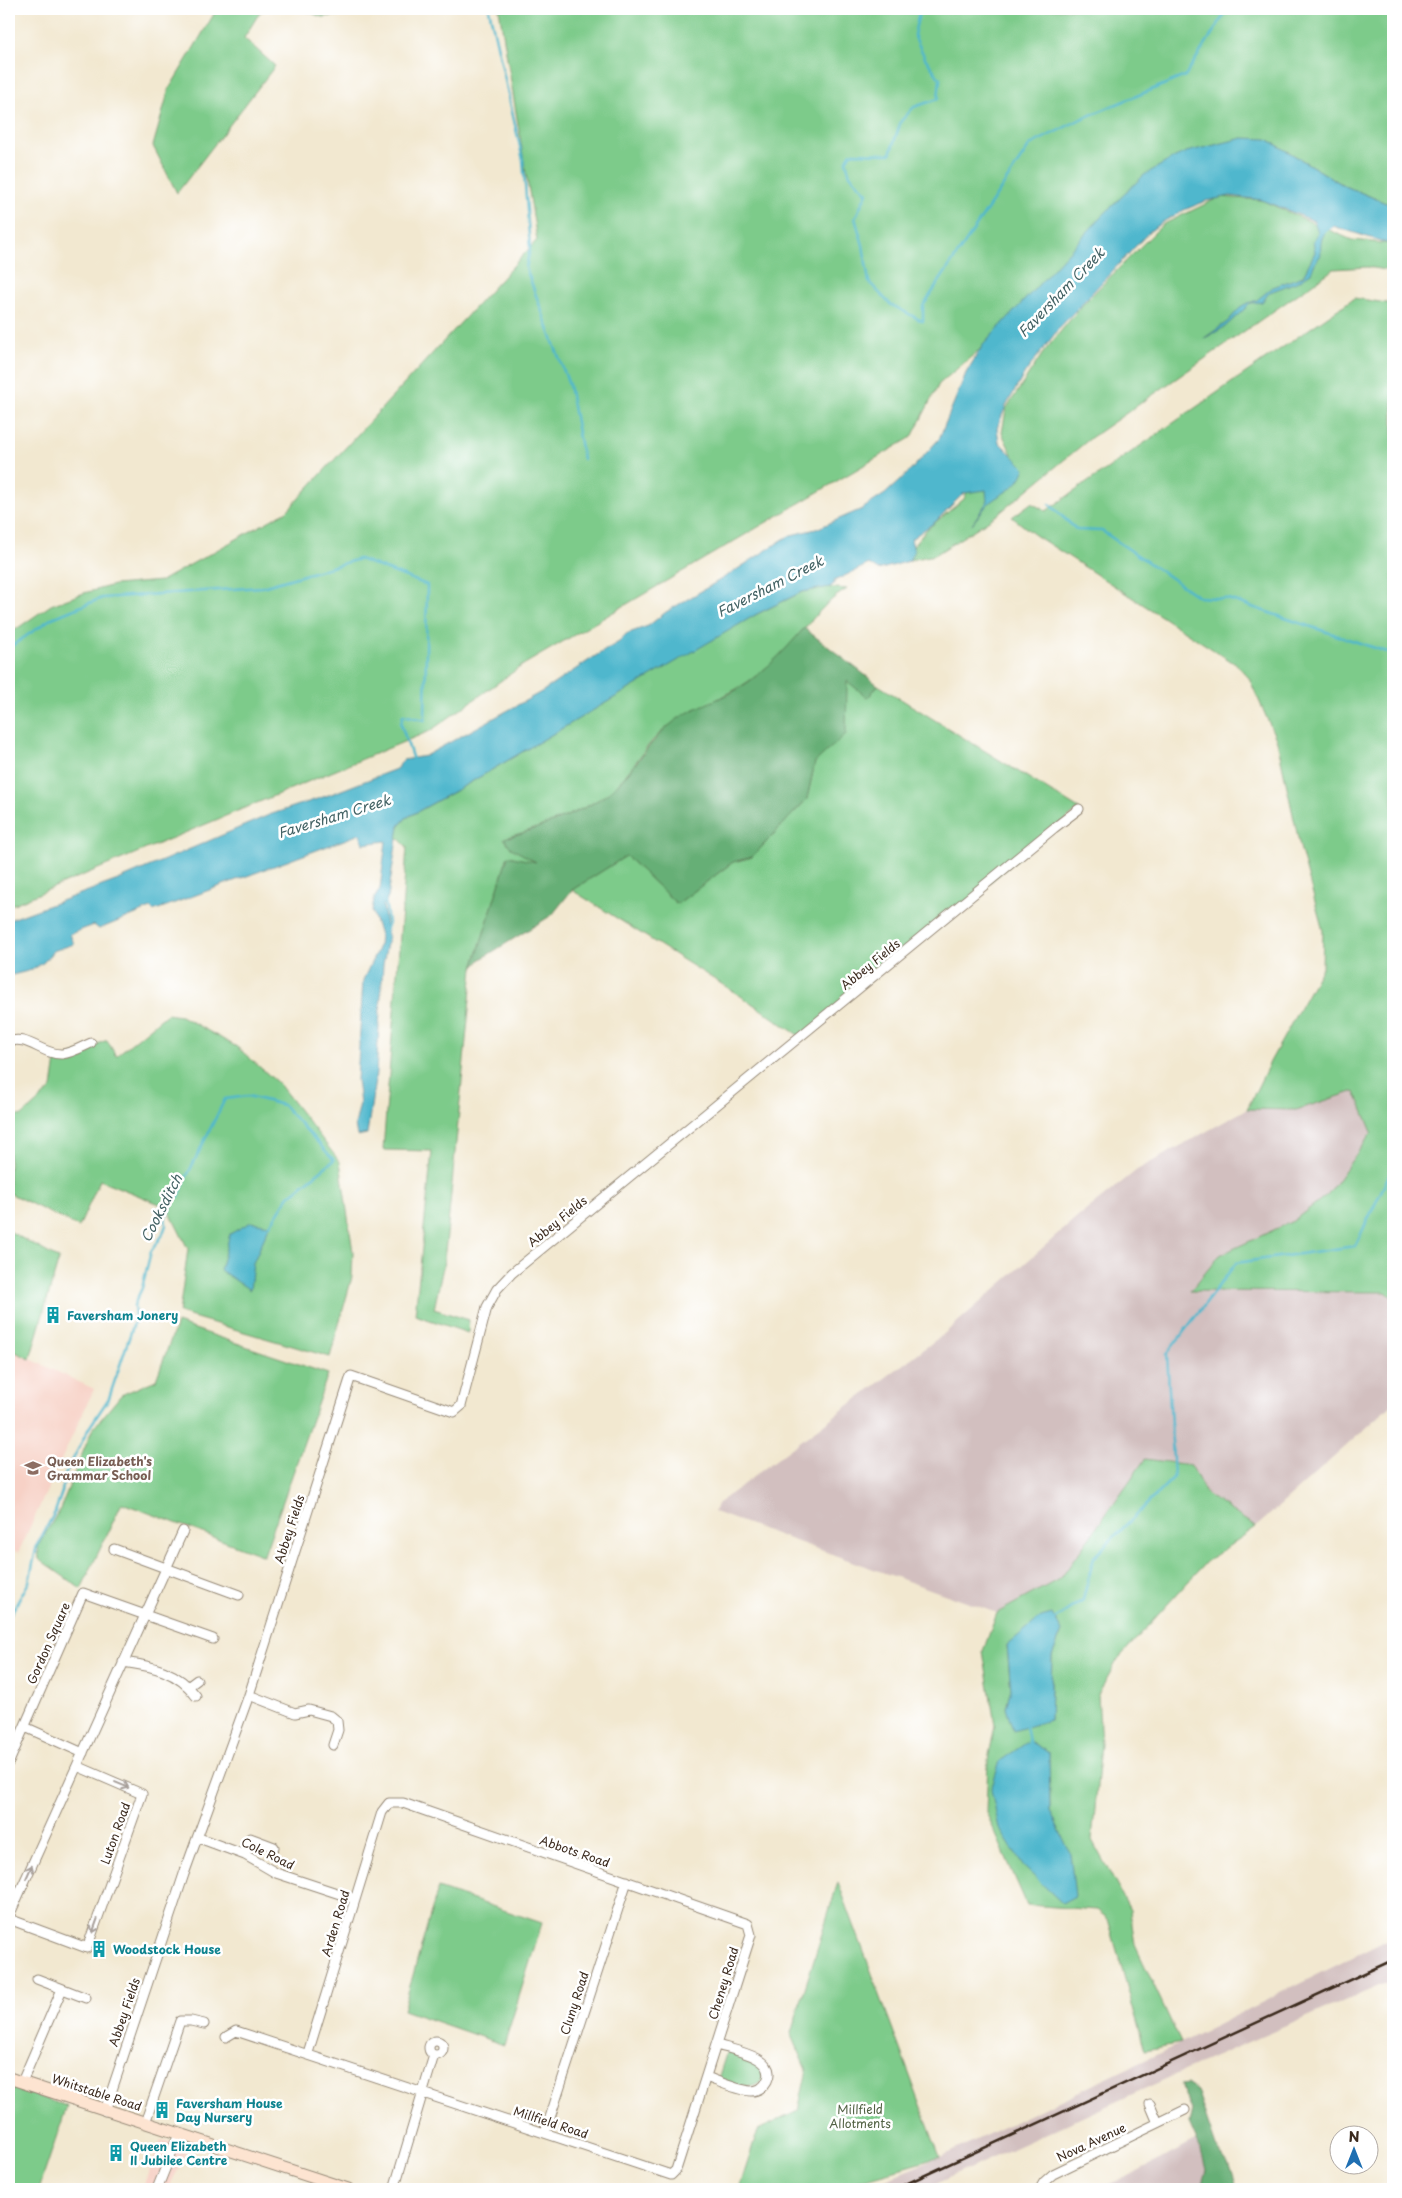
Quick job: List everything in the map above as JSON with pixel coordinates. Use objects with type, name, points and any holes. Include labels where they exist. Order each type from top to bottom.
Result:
[{"type":"main road","name":"Whitstable Road","points":[[9,2078],[334,2187],[348,2189]]},
{"type":"street","name":"Abbey Fields","points":[[105,2111],[140,2002],[249,1695],[351,1376],[454,1412],[461,1406],[487,1307],[497,1289],[512,1273],[1054,828],[1080,809]]},
{"type":"street","points":[[9,1042],[19,1040],[47,1052],[62,1054],[71,1052],[91,1042]]},
{"type":"street","points":[[9,1918],[183,1531]]},
{"type":"street","points":[[114,1549],[239,1595]]},
{"type":"street","name":"Gordon Square","points":[[9,1762],[83,1594],[145,1615]]},
{"type":"street","points":[[145,1615],[212,1639]]},
{"type":"street","points":[[123,1662],[164,1670],[189,1686],[196,1696]]},
{"type":"street","points":[[189,1686],[197,1680]]},
{"type":"street","points":[[249,1695],[294,1713],[309,1710],[331,1716],[337,1721],[338,1730],[333,1745]]},
{"type":"street","points":[[25,1727],[82,1752]]},
{"type":"street","name":"Luton Road","points":[[9,1918],[87,1948],[142,1794],[77,1766]]},
{"type":"street","name":"Abbots Road","points":[[389,1803],[403,1803],[748,1924],[750,1928]]},
{"type":"street","name":"Arden Road","points":[[308,2053],[382,1812],[389,1803]]},
{"type":"street","name":"Cole Road","points":[[198,1838],[245,1855],[276,1874],[355,1899]]},
{"type":"street","points":[[245,1855],[250,1838],[274,1847]]},
{"type":"street","name":"Cluny Road","points":[[545,2133],[627,1882]]},
{"type":"street","name":"Cheney Road","points":[[671,2175],[676,2170],[717,2045],[751,1935],[750,1928]]},
{"type":"street","points":[[37,1979],[86,1998]]},
{"type":"street","points":[[22,2082],[62,1989]]},
{"type":"street","points":[[145,2123],[180,2021],[191,2020],[204,2024]]},
{"type":"street","name":"Millfield Road","points":[[226,2037],[236,2031],[308,2053],[422,2093],[671,2175]]},
{"type":"street","points":[[706,2077],[751,2091],[760,2089],[768,2079],[768,2067],[762,2061],[717,2045]]},
{"type":"street","points":[[394,2189],[434,2055]]},
{"type":"street","points":[[1150,2104],[1158,2123]]},
{"type":"street","name":"Nova Avenue","points":[[1040,2189],[1053,2174],[1185,2110]]},
{"type":"street","points":[[158,2189],[179,2134]]},
{"type":"shaded area","points":[[1355,1090],[1372,1132],[1328,1194],[1293,1221],[1220,1255],[1191,1291],[1386,1292],[1393,1298],[1393,1404],[1256,1527],[1206,1494],[1191,1465],[1145,1459],[1061,1578],[997,1613],[714,1512],[717,1504],[945,1333],[1078,1217],[1137,1170],[1247,1109],[1296,1110]]},
{"type":"shaded area","name":"Queen Elizabeth's Grammar School","points":[[9,1349],[94,1389],[18,1553],[9,1547]]},
{"type":"shaded area","points":[[1393,1937],[1393,1980],[1212,2058],[924,2189],[861,2189],[940,2157],[1181,2043]]},
{"type":"shaded area","points":[[161,2140],[190,2146],[168,2189],[142,2189]]},
{"type":"shaded area","points":[[1196,2141],[1201,2150],[1206,2170],[1202,2184],[1203,2189],[1096,2189],[1122,2179]]},
{"type":"green space","points":[[217,9],[268,9],[260,12],[244,38],[275,66],[177,193],[153,146],[169,89]]},
{"type":"green space","points":[[300,9],[417,9],[322,17]]},
{"type":"green space","points":[[499,9],[1393,9],[1393,206],[1345,186],[1267,139],[984,346],[939,384],[912,437],[523,665],[430,731],[9,906],[9,634],[51,605],[84,593],[114,585],[161,581],[287,511],[537,240]]},
{"type":"green space","points":[[1220,197],[1261,200],[1352,240],[1393,244],[1393,271],[1367,267],[1334,269],[1092,437],[997,515],[935,555],[900,562],[927,529],[964,499],[981,459],[1018,467],[1002,433],[1006,409],[1043,353],[1083,304],[1162,225]]},
{"type":"green space","points":[[1354,298],[1393,304],[1393,1298],[1386,1292],[1190,1291],[1220,1255],[1293,1221],[1328,1194],[1372,1132],[1355,1091],[1296,1110],[1247,1109],[1271,1060],[1322,968],[1323,931],[1300,847],[1277,741],[1249,678],[1237,665],[1035,535],[1012,517],[1031,503],[1046,511]]},
{"type":"green space","points":[[826,587],[847,589],[827,604],[784,651],[759,674],[735,690],[690,713],[666,728],[652,742],[621,781],[604,796],[592,804],[562,818],[505,838],[538,863],[508,856],[473,968],[447,1235],[443,1267],[434,1309],[469,1320],[468,1333],[415,1315],[432,1151],[383,1150],[407,847],[399,839],[396,840],[399,826],[406,818],[471,782],[747,619],[802,592]]},
{"type":"green space","points":[[804,628],[878,685],[868,698],[847,681],[846,734],[815,762],[807,799],[752,857],[733,862],[677,904],[626,856],[572,890],[552,915],[481,959],[473,968],[508,856],[536,862],[511,848],[504,838],[562,818],[592,804],[604,796],[622,780],[667,727],[700,706],[738,689],[759,674]]},
{"type":"green space","points":[[847,680],[868,697],[878,685],[1079,809],[801,1037],[747,1000],[572,890],[626,856],[677,904],[733,862],[752,857],[807,799],[815,762]]},
{"type":"green space","points":[[167,1014],[181,1016],[237,1047],[279,1084],[340,1162],[353,1252],[352,1277],[330,1357],[179,1313],[188,1249],[167,1207],[100,1180],[79,1227],[9,1193],[9,1114],[22,1116],[52,1088],[56,1060],[62,1060],[107,1040],[116,1056]]},
{"type":"green space","points":[[9,1231],[59,1259],[30,1359],[9,1349]]},
{"type":"green space","points":[[177,1323],[328,1374],[264,1556],[122,1503],[81,1589],[39,1559],[38,1546],[60,1509],[92,1430],[121,1395],[156,1380]]},
{"type":"green space","points":[[1145,1459],[1191,1465],[1206,1494],[1256,1527],[1206,1562],[1118,1659],[1098,1694],[1101,1744],[1092,1840],[1130,1910],[1135,1945],[1181,2043],[1145,2050],[1108,1919],[1097,1910],[1027,1905],[986,1812],[988,1761],[995,1725],[983,1651],[997,1613],[1061,1578]],"holes":[[[1062,1631],[1052,1656],[1050,1720],[1006,1707],[1011,1690],[1007,1645]],[[1029,1741],[1049,1754],[1050,1810]]]},
{"type":"green space","name":"Millfield Allotments","points":[[838,1882],[940,2157],[828,2189],[739,2189],[758,2130],[798,2111],[807,2070],[791,2033]]},
{"type":"green space","points":[[438,1888],[542,1923],[504,2045],[403,2010]]},
{"type":"green space","points":[[727,2051],[755,2061],[764,2072],[762,2082],[757,2085],[746,2086],[718,2079]]},
{"type":"green space","points":[[1187,2084],[1197,2091],[1216,2147],[1228,2163],[1236,2189],[1203,2189],[1202,2184],[1206,2170],[1201,2150],[1189,2123],[1192,2110],[1180,2085]]},
{"type":"green space","points":[[9,2087],[67,2106],[39,2189],[9,2189]]},
{"type":"water","name":"Faversham Creek","points":[[1243,138],[1267,139],[1345,186],[1393,206],[1393,245],[1333,226],[1322,238],[1321,255],[1311,273],[1299,281],[1270,292],[1262,302],[1251,303],[1225,327],[1203,339],[1227,322],[1243,305],[1257,300],[1273,287],[1303,276],[1315,252],[1313,241],[1318,232],[1314,221],[1262,200],[1230,196],[1206,201],[1184,210],[1161,223],[1149,232],[1060,327],[1025,373],[1006,406],[997,428],[999,442],[1025,468],[1018,482],[987,505],[972,524],[987,502],[986,490],[964,493],[935,522],[911,539],[914,551],[909,561],[878,570],[869,564],[834,581],[834,584],[830,587],[802,592],[757,614],[471,782],[406,818],[399,826],[388,897],[383,906],[388,938],[383,965],[376,1073],[367,1134],[357,1136],[355,1125],[360,1103],[357,1080],[363,980],[379,946],[380,935],[372,911],[374,899],[380,889],[386,841],[364,844],[360,834],[153,911],[151,908],[99,929],[94,925],[70,934],[74,944],[53,951],[44,962],[32,970],[12,975],[9,973],[9,920],[118,880],[269,815],[326,796],[396,769],[403,760],[425,756],[543,691],[619,642],[626,634],[648,626],[666,612],[782,540],[791,535],[816,529],[862,509],[885,494],[909,472],[939,439],[966,373],[983,345],[1102,216],[1144,175],[1175,157],[1186,152]]},
{"type":"water","points":[[251,1222],[270,1225],[253,1263],[250,1290],[220,1270],[230,1234]]},
{"type":"water","points":[[1052,1614],[1062,1631],[1052,1656],[1050,1720],[1013,1731],[1006,1707],[1011,1690],[1007,1645],[1041,1617]]},
{"type":"water","points":[[1029,1741],[1049,1753],[1050,1810],[1070,1853],[1075,1896],[1062,1903],[1023,1866],[999,1828],[991,1790],[1000,1761]]},
{"type":"waterway","points":[[489,9],[523,160],[530,248],[526,268],[569,385],[583,459]]},
{"type":"waterway","points":[[922,321],[890,304],[869,282],[863,245],[855,218],[867,193],[850,175],[846,161],[851,153],[890,154],[901,121],[914,107],[938,99],[940,79],[925,58],[914,35],[919,13],[925,9]]},
{"type":"waterway","points":[[923,321],[923,306],[1030,145],[1083,118],[1185,76],[1228,9]]},
{"type":"waterway","points":[[1049,504],[1077,530],[1102,531],[1199,597],[1228,599],[1393,654]]},
{"type":"waterway","points":[[9,648],[52,618],[102,598],[262,587],[359,559],[427,585],[425,720],[403,715],[401,724],[413,760]]},
{"type":"waterway","points":[[385,900],[388,923],[385,933]]},
{"type":"waterway","name":"Cooksditch","points":[[9,1617],[29,1582],[37,1545],[55,1512],[62,1492],[64,1477],[89,1428],[109,1398],[135,1320],[134,1305],[142,1288],[151,1251],[162,1236],[166,1225],[165,1218],[174,1200],[179,1196],[225,1099],[248,1096],[283,1105],[334,1160],[289,1196],[270,1225]]},
{"type":"waterway","points":[[1055,1619],[1083,1600],[1094,1557],[1174,1477],[1167,1354],[1236,1263],[1355,1246],[1393,1167]]},
{"type":"waterway","points":[[1026,1727],[1029,1741]]},
{"type":"railway","points":[[895,2189],[1393,1960]]},
{"type":"place","name":"Faversham Jonery","points":[[53,1315]]},
{"type":"place","name":"Queen Elizabeth's Grammar School","points":[[33,1468]]},
{"type":"place","name":"Woodstock House","points":[[99,1949]]},
{"type":"place","name":"Faversham House Day Nursery","points":[[162,2110]]},
{"type":"place","name":"Queen Elizabeth II Jubilee Centre","points":[[116,2153]]}]
